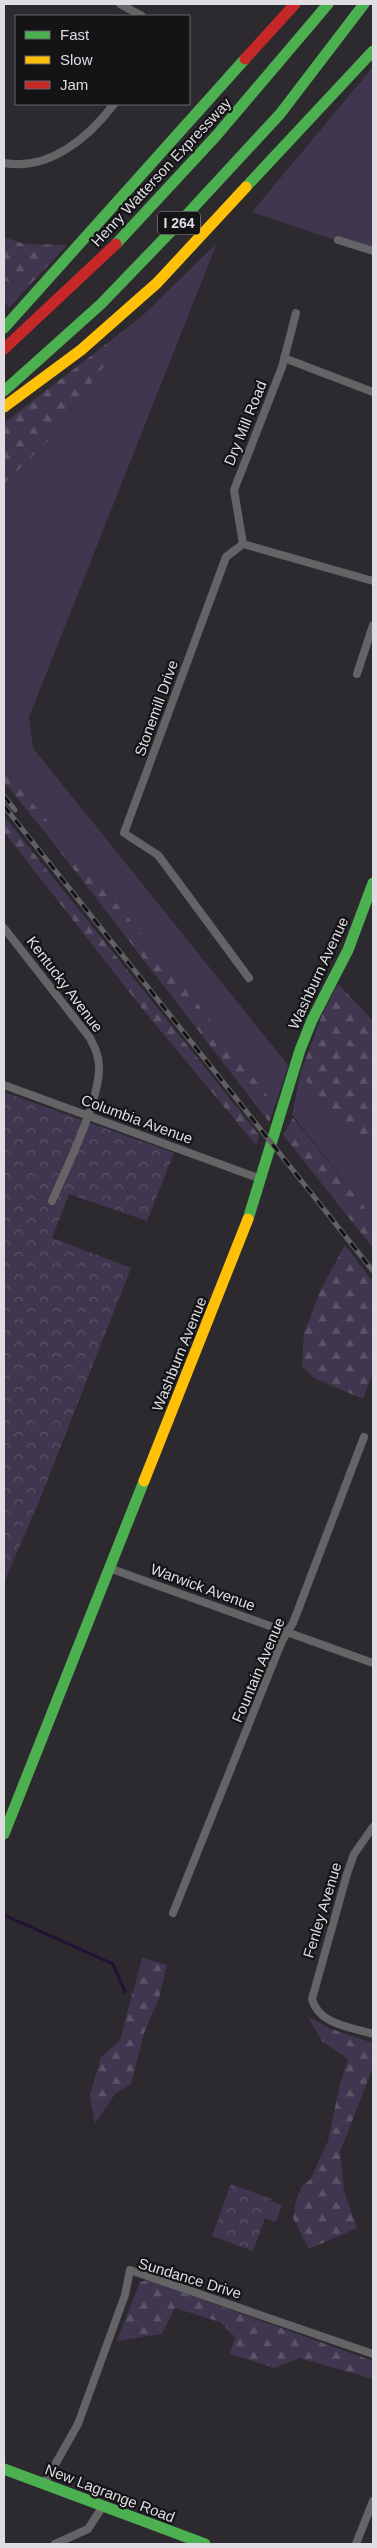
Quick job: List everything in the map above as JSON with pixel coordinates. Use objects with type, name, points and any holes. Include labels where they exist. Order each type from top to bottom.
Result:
[{"type":"main road","points":[[275,24],[278,4]]},
{"type":"main road","points":[[4,328],[275,24],[295,4]]},
{"type":"main road","name":"Henry Watterson Expressway","points":[[4,349],[99,262],[216,136],[328,4]]},
{"type":"main road","name":"I 264","points":[[4,390],[101,304],[181,221],[280,114],[364,4]]},
{"type":"main road","points":[[4,408],[81,350],[157,283],[369,55],[373,40]]},
{"type":"main road","name":"Washburn Avenue","points":[[4,1834],[252,1210],[300,1050],[312,1020],[348,950],[370,900],[373,883]]},
{"type":"main road","name":"New Lagrange Road","points":[[4,2469],[205,2544]]},
{"type":"street","points":[[120,4],[140,15]]},
{"type":"street","points":[[4,163],[26,163],[64,151],[91,131],[113,105]]},
{"type":"street","points":[[338,240],[373,251]]},
{"type":"street","name":"Dry Mill Road","points":[[243,544],[234,490],[284,358],[296,313]]},
{"type":"street","points":[[284,358],[373,392]]},
{"type":"street","points":[[243,544],[373,581]]},
{"type":"street","name":"Stonemill Drive","points":[[243,544],[226,557],[124,833],[158,855],[249,978]]},
{"type":"street","points":[[357,674],[373,626]]},
{"type":"street","name":"Kentucky Avenue","points":[[4,928],[77,1020],[96,1051],[99,1076],[88,1116],[52,1201]]},
{"type":"street","name":"Columbia Avenue","points":[[4,1085],[260,1179]]},
{"type":"street","name":"Fountain Avenue","points":[[173,1913],[287,1632],[293,1622],[364,1437]]},
{"type":"street","name":"Warwick Avenue","points":[[109,1568],[373,1663]]},
{"type":"street","name":"Fenley Avenue","points":[[373,1827],[354,1854],[313,1988],[312,1999],[314,2007],[322,2017],[373,2034]]},
{"type":"street","name":"Sundance Drive","points":[[44,2484],[78,2424],[125,2295],[130,2270],[373,2354]]},
{"type":"street","points":[[356,2544],[373,2501]]},
{"type":"street","points":[[55,2544],[88,2529],[103,2506]]},
{"type":"green space","points":[[373,67],[373,253],[252,212]]},
{"type":"green space","points":[[4,237],[24,244],[67,245],[27,288],[4,280]]},
{"type":"green space","points":[[217,243],[29,717],[33,748],[288,1065],[275,1106],[177,976],[4,769],[4,484],[48,441],[141,317]]},
{"type":"green space","points":[[4,280],[27,288],[9,308],[4,301]]},
{"type":"green space","points":[[141,317],[48,441],[4,484],[4,423]]},
{"type":"green space","points":[[4,769],[177,976],[275,1106],[269,1122],[48,836],[4,782]]},
{"type":"green space","points":[[4,816],[259,1135],[256,1145],[145,1012],[4,832]]},
{"type":"green space","points":[[338,984],[373,1021],[373,1157],[300,1074],[322,1015]]},
{"type":"green space","points":[[300,1074],[373,1157],[373,1217],[292,1115]]},
{"type":"green space","points":[[4,1092],[174,1153],[147,1221],[69,1194],[52,1238],[131,1268],[38,1504],[4,1582]]},
{"type":"green space","points":[[293,1118],[373,1217],[373,1248],[283,1135]]},
{"type":"green space","points":[[345,1245],[373,1282],[373,1372],[363,1399],[314,1378],[302,1366],[304,1333],[321,1289]]},
{"type":"green space","points":[[142,1958],[167,1965],[159,1998],[144,2033],[131,2084],[115,2094],[95,2123],[90,2095],[101,2057],[120,2040]]},
{"type":"green space","points":[[308,2017],[331,2029],[373,2043],[373,2067],[340,2152],[344,2191],[357,2228],[309,2249],[293,2218],[296,2201],[302,2186],[310,2180],[328,2141],[340,2084],[348,2059],[322,2041]]},
{"type":"green space","points":[[231,2184],[272,2199],[253,2251],[212,2236]]},
{"type":"green space","points":[[271,2201],[282,2205],[276,2222],[265,2218]]},
{"type":"green space","points":[[148,2280],[373,2361],[373,2379],[300,2358],[275,2368],[230,2354],[235,2337],[220,2322],[175,2308],[162,2334],[117,2341],[140,2282]]},
{"type":"waterway","points":[[4,1915],[113,1964],[125,1992]]},
{"type":"railway","points":[[4,796],[15,810]]},
{"type":"railway","points":[[4,806],[373,1271]]},
{"type":"traffic: fast","points":[[116,244],[216,136],[328,4]]},
{"type":"traffic: fast","points":[[4,391],[101,304],[181,221],[280,114],[364,4]]},
{"type":"traffic: fast","points":[[246,187],[373,51]]},
{"type":"traffic: fast","points":[[4,328],[245,59]]},
{"type":"traffic: fast","points":[[248,1219],[300,1050],[312,1020],[348,950],[373,883]]},
{"type":"traffic: fast","points":[[4,1834],[144,1481]]},
{"type":"traffic: fast","points":[[4,2469],[205,2544]]},
{"type":"traffic: slow","points":[[4,407],[81,350],[157,283],[246,187]]},
{"type":"traffic: slow","points":[[144,1481],[248,1219]]},
{"type":"traffic: jam","points":[[245,59],[295,4]]},
{"type":"traffic: jam","points":[[4,349],[116,244]]}]
